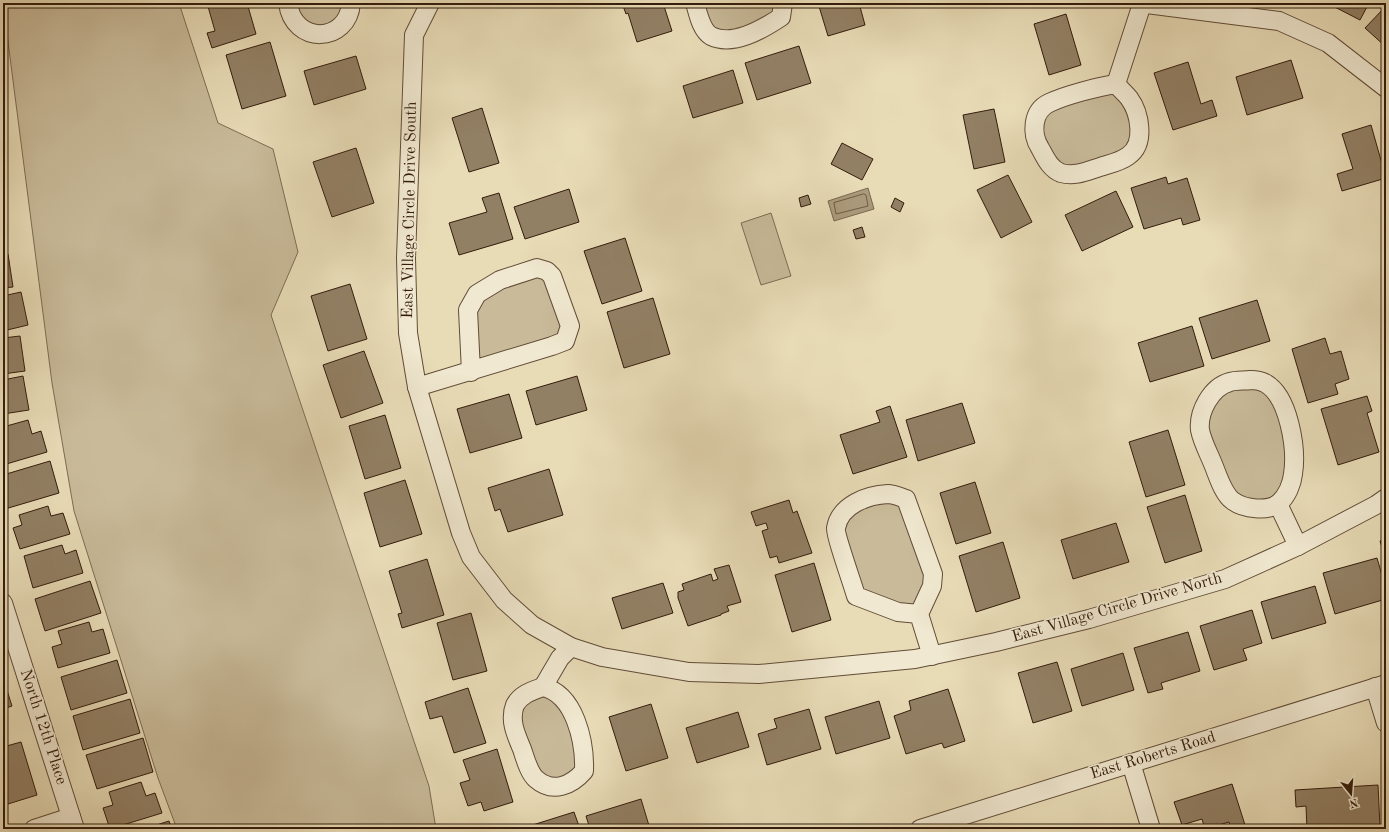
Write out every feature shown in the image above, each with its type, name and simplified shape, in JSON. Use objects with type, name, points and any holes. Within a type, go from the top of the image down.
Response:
[{"type":"street","points":[[288,3],[289,11],[297,25],[302,29],[318,34],[332,32],[344,23],[350,10],[351,3]]},
{"type":"street","name":"East Village Circle Drive South","points":[[416,387],[408,333],[406,258],[414,35],[430,3]]},
{"type":"street","points":[[695,3],[703,26],[711,35],[727,39],[747,35],[767,26],[781,17],[783,3]]},
{"type":"street","points":[[1116,84],[1141,3],[1280,21],[1328,43],[1386,88]]},
{"type":"street","points":[[1116,84],[1130,99],[1136,115],[1140,133],[1136,146],[1130,155],[1123,160],[1078,174],[1061,173],[1051,166],[1035,140],[1034,127],[1037,114],[1048,104],[1086,91],[1116,84]]},
{"type":"street","points":[[416,387],[471,372],[565,341],[570,326],[552,276],[548,271],[537,268],[500,280],[477,294],[468,310],[471,372]]},
{"type":"street","points":[[1251,380],[1265,382],[1278,393],[1293,434],[1295,461],[1293,480],[1286,494],[1278,504],[1259,509],[1242,507],[1232,500],[1220,482],[1200,430],[1202,411],[1215,391],[1228,382],[1251,380]]},
{"type":"street","name":"East Village Circle Drive North","points":[[416,387],[461,533],[471,557],[504,600],[532,625],[571,647],[602,657],[689,672],[759,674],[914,659],[996,642],[1089,619],[1225,579],[1298,546],[1376,505],[1386,498]]},
{"type":"street","points":[[919,614],[898,612],[856,596],[835,529],[840,515],[849,505],[870,497],[889,494],[906,499],[933,574],[932,586],[919,614],[932,656]]},
{"type":"street","points":[[1278,504],[1298,546]]},
{"type":"street","name":"North 12th Place","points":[[4,610],[73,823]]},
{"type":"street","points":[[543,687],[552,689],[562,697],[571,708],[582,743],[584,771],[575,781],[562,786],[548,786],[536,779],[524,754],[512,718],[516,704],[525,694],[543,687],[560,658],[571,647]]},
{"type":"street","points":[[1381,685],[1386,723]]},
{"type":"street","name":"East Roberts Road","points":[[920,829],[1381,685]]},
{"type":"street","points":[[1131,763],[1151,829]]},
{"type":"street","points":[[34,829],[73,823]]},
{"type":"shaded area","points":[[3,3],[179,3],[218,123],[273,149],[298,252],[271,315],[429,786],[436,829],[177,829],[158,778],[74,511],[52,383]]},
{"type":"shaded area","points":[[288,3],[351,3],[350,10],[318,34]]},
{"type":"shaded area","points":[[695,3],[783,3],[767,26],[711,35]]},
{"type":"shaded area","points":[[1105,86],[1129,99],[1136,146],[1061,173],[1034,127],[1037,114]]},
{"type":"shaded area","points":[[771,213],[791,276],[761,285],[741,223]]},
{"type":"shaded area","points":[[547,271],[565,341],[471,372],[477,294]]},
{"type":"shaded area","points":[[1265,382],[1293,434],[1278,504],[1232,500],[1202,411],[1215,391]]},
{"type":"shaded area","points":[[906,499],[933,574],[919,614],[856,596],[841,515],[849,505]]},
{"type":"shaded area","points":[[552,689],[582,743],[575,781],[536,779],[516,704]]},
{"type":"water","points":[[868,188],[874,209],[834,221],[828,201]]},
{"type":"building","points":[[207,3],[247,3],[256,34],[212,48],[207,33],[215,31]]},
{"type":"building","points":[[622,3],[663,3],[672,31],[637,42],[628,13],[626,14]]},
{"type":"building","points":[[818,3],[859,3],[865,25],[828,36]]},
{"type":"building","points":[[1327,3],[1369,3],[1360,20]]},
{"type":"building","points":[[1386,6],[1386,47],[1365,28]]},
{"type":"building","points":[[1066,14],[1081,65],[1049,75],[1034,24]]},
{"type":"building","points":[[270,42],[286,96],[242,109],[226,55]]},
{"type":"building","points":[[799,46],[811,83],[757,100],[745,63]]},
{"type":"building","points":[[356,56],[366,89],[314,105],[304,71]]},
{"type":"building","points":[[1291,60],[1303,98],[1247,115],[1236,77]]},
{"type":"building","points":[[1188,62],[1201,104],[1212,100],[1217,116],[1173,130],[1154,73]]},
{"type":"building","points":[[733,70],[743,103],[693,118],[683,86]]},
{"type":"building","points":[[482,108],[499,163],[469,172],[452,118]]},
{"type":"building","points":[[994,109],[1005,162],[974,169],[963,115]]},
{"type":"building","points":[[1371,125],[1386,178],[1342,191],[1337,174],[1353,169],[1342,134]]},
{"type":"building","points":[[842,143],[873,159],[862,180],[831,164]]},
{"type":"building","points":[[356,148],[374,203],[332,217],[313,162]]},
{"type":"building","points":[[1008,175],[1032,222],[1001,238],[977,190]]},
{"type":"building","points":[[1166,177],[1168,184],[1187,178],[1200,220],[1183,225],[1181,218],[1144,229],[1131,188]]},
{"type":"building","points":[[569,189],[579,222],[525,239],[514,207]]},
{"type":"building","points":[[1116,191],[1133,227],[1082,251],[1065,215]]},
{"type":"building","points":[[499,193],[513,239],[459,255],[449,223],[487,212],[482,198]]},
{"type":"building","points":[[808,195],[811,204],[801,207],[799,198]]},
{"type":"building","points":[[895,198],[904,203],[900,212],[891,207]]},
{"type":"building","points":[[862,227],[865,237],[856,239],[853,230]]},
{"type":"building","points":[[3,228],[7,242],[3,243]]},
{"type":"building","points":[[625,238],[642,291],[602,304],[584,251]]},
{"type":"building","points":[[8,254],[13,287],[3,288],[3,255]]},
{"type":"building","points":[[350,284],[367,339],[328,351],[311,296]]},
{"type":"building","points":[[21,292],[28,325],[3,331],[3,296]]},
{"type":"building","points":[[653,298],[670,354],[624,368],[607,312]]},
{"type":"building","points":[[1257,300],[1270,341],[1212,359],[1199,318]]},
{"type":"building","points":[[1192,326],[1204,366],[1150,382],[1138,343]]},
{"type":"building","points":[[20,336],[25,371],[3,374],[3,338]]},
{"type":"building","points":[[1325,338],[1330,354],[1341,351],[1349,379],[1335,384],[1338,394],[1308,403],[1292,349]]},
{"type":"building","points":[[364,351],[383,403],[341,418],[323,365]]},
{"type":"building","points":[[23,376],[29,410],[3,414],[3,380]]},
{"type":"building","points":[[577,376],[587,410],[536,425],[526,391]]},
{"type":"building","points":[[509,394],[522,438],[470,453],[457,409]]},
{"type":"building","points":[[1367,396],[1372,411],[1367,413],[1379,452],[1338,465],[1321,409]]},
{"type":"building","points":[[962,403],[975,443],[918,461],[906,420]]},
{"type":"building","points":[[890,406],[907,457],[853,474],[840,435],[880,422],[876,411]]},
{"type":"building","points":[[385,415],[401,468],[365,479],[349,426]]},
{"type":"building","points":[[28,420],[32,434],[41,431],[47,452],[3,465],[3,427]]},
{"type":"building","points":[[1168,430],[1185,485],[1146,497],[1129,442]]},
{"type":"building","points":[[50,461],[59,493],[5,509],[3,501],[3,475]]},
{"type":"building","points":[[549,469],[563,515],[508,532],[500,509],[495,511],[488,488]]},
{"type":"building","points":[[405,480],[422,534],[380,547],[364,493]]},
{"type":"building","points":[[975,482],[991,533],[956,544],[940,493]]},
{"type":"building","points":[[1185,495],[1202,551],[1165,563],[1147,507]]},
{"type":"building","points":[[789,500],[793,513],[797,511],[812,553],[779,563],[777,556],[770,558],[762,531],[768,529],[766,523],[756,526],[751,512]]},
{"type":"building","points":[[48,506],[51,516],[63,513],[70,534],[20,549],[13,528],[22,525],[19,515]]},
{"type":"building","points":[[1116,523],[1129,562],[1073,579],[1061,540]]},
{"type":"building","points":[[1386,539],[1386,560],[1380,541]]},
{"type":"building","points":[[1003,542],[1020,598],[976,612],[959,556]]},
{"type":"building","points":[[62,545],[65,554],[76,550],[83,573],[33,588],[24,556]]},
{"type":"building","points":[[1377,558],[1386,589],[1386,599],[1335,614],[1323,573]]},
{"type":"building","points":[[427,559],[444,615],[402,628],[398,614],[402,613],[389,571]]},
{"type":"building","points":[[814,563],[831,620],[792,632],[775,575]]},
{"type":"building","points":[[729,565],[741,602],[727,606],[729,611],[721,615],[688,626],[678,598],[678,592],[684,590],[682,584],[711,574],[713,581],[718,579],[714,569]]},
{"type":"building","points":[[90,581],[101,613],[45,631],[35,599]]},
{"type":"building","points":[[663,583],[673,613],[622,629],[612,598]]},
{"type":"building","points":[[1315,586],[1326,623],[1272,639],[1261,602]]},
{"type":"building","points":[[1252,610],[1262,643],[1243,649],[1247,660],[1214,670],[1200,626]]},
{"type":"building","points":[[471,613],[487,671],[453,680],[437,623]]},
{"type":"building","points":[[89,622],[92,632],[103,629],[110,653],[58,668],[52,647],[62,644],[58,631]]},
{"type":"building","points":[[1188,632],[1200,671],[1161,683],[1163,689],[1148,693],[1134,648]]},
{"type":"building","points":[[1123,653],[1134,690],[1082,706],[1071,669]]},
{"type":"building","points":[[117,660],[127,693],[71,710],[61,677]]},
{"type":"building","points":[[1057,662],[1072,711],[1033,723],[1018,673]]},
{"type":"building","points":[[3,678],[12,706],[3,709]]},
{"type":"building","points":[[468,688],[486,743],[454,753],[442,716],[430,719],[425,702]]},
{"type":"building","points":[[948,689],[965,741],[944,748],[942,743],[906,754],[894,716],[911,710],[909,701]]},
{"type":"building","points":[[130,699],[140,733],[83,750],[73,716]]},
{"type":"building","points":[[879,701],[890,738],[836,754],[825,717]]},
{"type":"building","points":[[651,704],[668,758],[626,771],[609,717]]},
{"type":"building","points":[[809,709],[821,749],[767,765],[758,734],[777,728],[774,719]]},
{"type":"building","points":[[738,712],[749,747],[697,763],[686,728]]},
{"type":"building","points":[[143,738],[153,772],[97,789],[86,755]]},
{"type":"building","points":[[21,742],[37,795],[8,804],[3,788],[3,747]]},
{"type":"building","points":[[497,749],[513,802],[484,811],[481,802],[468,806],[460,783],[470,780],[463,760]]},
{"type":"building","points":[[141,782],[146,796],[155,793],[162,813],[110,829],[103,808],[113,805],[109,792]]},
{"type":"building","points":[[1232,784],[1245,825],[1231,829],[1229,822],[1205,829],[1202,819],[1182,825],[1174,802]]},
{"type":"building","points":[[1378,785],[1380,827],[1307,829],[1306,806],[1296,807],[1295,790]]},
{"type":"building","points":[[641,799],[650,829],[590,829],[586,816]]},
{"type":"building","points":[[574,812],[580,829],[520,829]]},
{"type":"building","points":[[169,821],[172,829],[144,829]]}]
